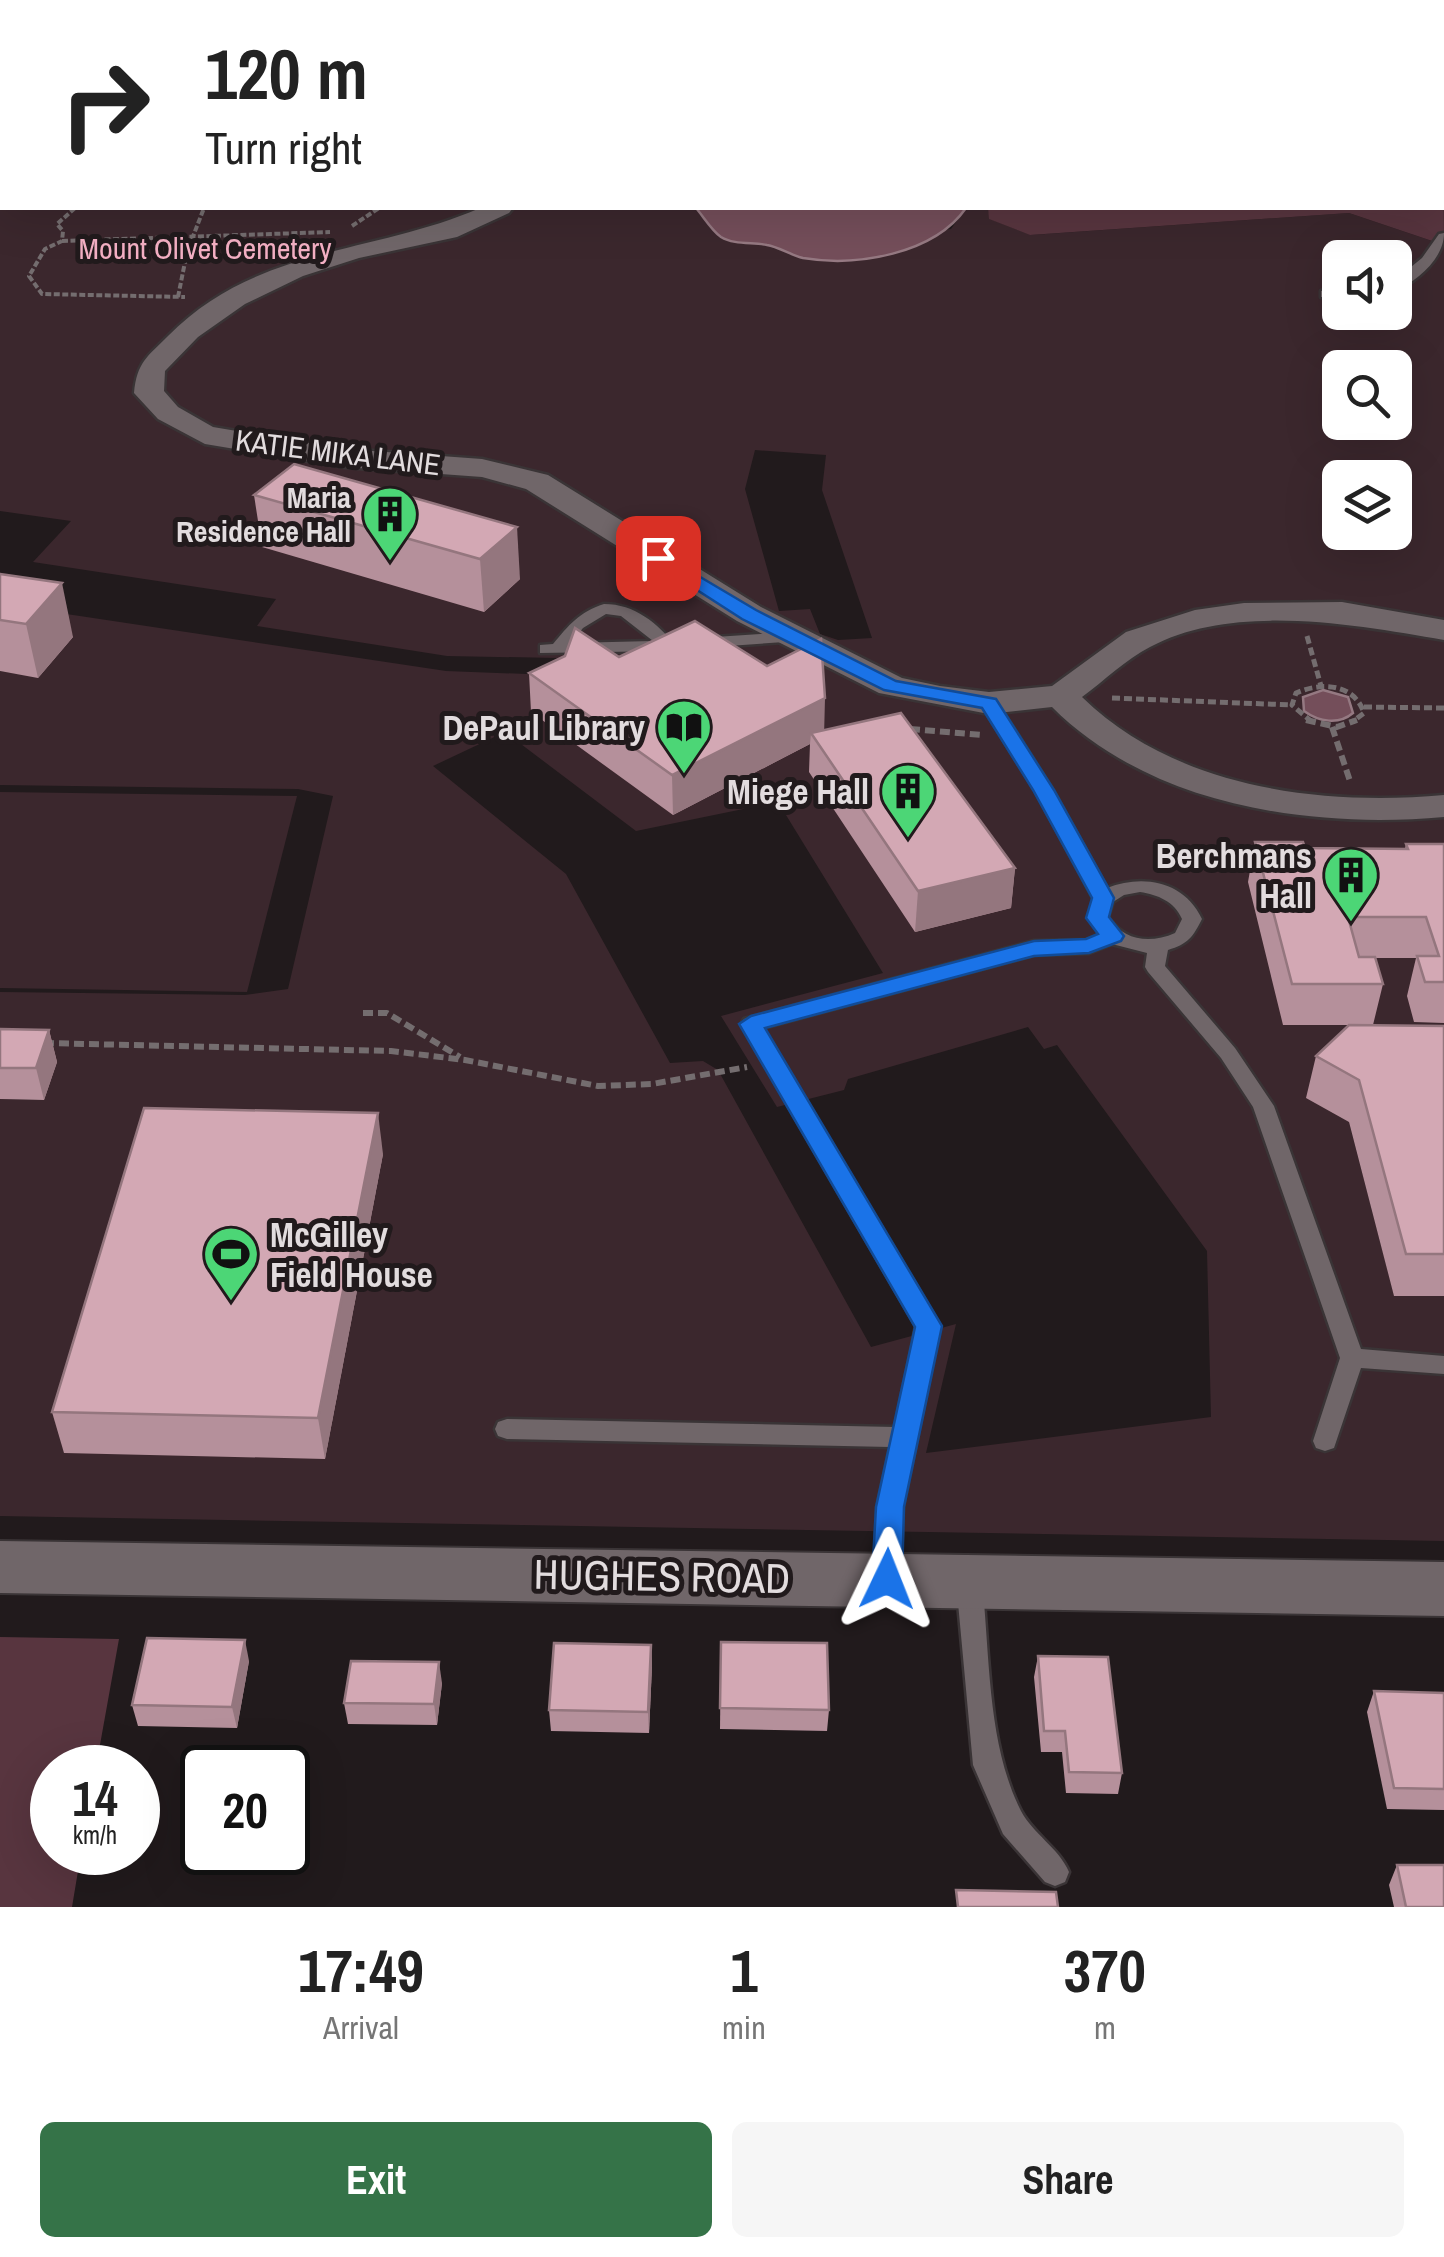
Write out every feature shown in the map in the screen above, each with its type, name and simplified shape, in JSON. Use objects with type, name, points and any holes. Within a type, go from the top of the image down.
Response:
[{"type":"street","name":"KATIE MIKA LANE","points":[[495,210],[448,231],[294,270],[231,301],[188,331],[151,369],[149,393],[168,413],[205,435],[278,450],[482,468],[537,482],[749,614],[891,686],[989,703],[1061,696]]},
{"type":"street","points":[[1444,630],[1342,612],[1299,611],[1195,620],[1138,639],[1061,696],[1118,745],[1169,770],[1215,786],[1256,796],[1358,808],[1444,806]]},
{"type":"street","name":"HUGHES ROAD","points":[[0,1567],[1444,1589]]},
{"type":"lane","points":[[1412,273],[1427,261],[1444,237]]},
{"type":"lane","points":[[667,646],[638,614],[612,610],[576,624],[552,649],[667,646],[793,637]]},
{"type":"lane","points":[[989,703],[1044,790],[1103,898]]},
{"type":"lane","points":[[1140,886],[1155,888],[1180,900],[1189,910],[1190,929],[1172,943],[1158,946],[1142,946],[1113,936],[1098,918],[1103,898],[1140,886]]},
{"type":"lane","points":[[887,1579],[890,1507],[928,1326],[751,1024],[1034,948],[1089,946],[1113,936]]},
{"type":"lane","points":[[1158,946],[1155,967],[1228,1053],[1263,1106],[1352,1358],[1325,1441]]},
{"type":"lane","points":[[1352,1358],[1444,1366]]},
{"type":"lane","points":[[508,1429],[905,1437]]},
{"type":"lane","points":[[969,1580],[987,1765],[1012,1825],[1055,1872]]},
{"type":"path","points":[[62,241],[64,231],[57,224],[73,210]]},
{"type":"path","points":[[178,297],[203,210]]},
{"type":"path","points":[[231,301],[42,294],[28,276],[45,249],[62,241],[344,230],[376,210]]},
{"type":"path","points":[[1299,611],[1321,686]]},
{"type":"path","points":[[1292,704],[1302,689],[1321,686],[1354,694],[1364,707]]},
{"type":"path","points":[[1061,696],[1292,704]]},
{"type":"path","points":[[1292,704],[1302,717],[1332,726],[1353,724],[1360,719],[1364,707]]},
{"type":"path","points":[[1364,707],[1444,708]]},
{"type":"path","points":[[363,1013],[387,1014],[465,1060]]},
{"type":"path","points":[[32,1043],[325,1049],[465,1060],[598,1086],[704,1077],[772,1061]]},
{"type":"green space","name":"Mount Olivet Cemetery","points":[[0,210],[698,210],[719,236],[772,245],[781,251],[951,229],[965,210],[988,210],[990,219],[1031,235],[1349,213],[1444,245],[1444,1067],[1349,1122],[1394,1295],[1444,1296],[1444,1541],[0,1516],[0,1099],[44,1100],[0,1061],[0,992],[245,995],[288,989],[333,796],[298,789],[0,785],[0,671],[38,677],[0,604],[446,671],[552,675],[558,658],[447,656],[257,626],[276,599],[33,562],[71,521],[0,511]],"holes":[[[755,450],[826,455],[822,490],[872,638],[838,640],[820,634],[810,609],[779,611],[745,489]],[[505,732],[636,831],[778,802],[883,973],[721,1016],[777,1107],[844,1090],[848,1079],[1028,1027],[1044,1049],[1057,1045],[1207,1251],[1211,1417],[926,1453],[956,1324],[871,1347],[718,1070],[703,1061],[670,1063],[566,874],[433,766]]]},
{"type":"green space","points":[[0,792],[297,796],[247,992],[0,988]]},
{"type":"shaded area","points":[[698,210],[964,210],[952,224],[915,246],[893,254],[847,260],[803,258],[771,246],[726,240]]},
{"type":"shaded area","points":[[988,210],[1444,210],[1444,245],[1349,213],[1030,235],[989,219]]},
{"type":"shaded area","points":[[1323,690],[1348,697],[1353,713],[1329,721],[1304,711],[1303,697]]},
{"type":"shaded area","points":[[0,1637],[119,1639],[100,1745],[30,1745],[30,1875],[77,1875],[72,1907],[0,1907]]},
{"type":"building","points":[[294,464],[517,527],[480,559],[254,495]]},
{"type":"building","points":[[0,574],[62,583],[26,624],[0,620]]},
{"type":"building","points":[[695,621],[767,666],[821,639],[825,698],[672,775],[529,673],[565,656],[575,628],[619,657]]},
{"type":"building","points":[[901,713],[1015,868],[918,891],[811,733]]},
{"type":"building","points":[[1255,842],[1303,842],[1305,848],[1408,849],[1406,844],[1444,844],[1444,982],[1425,982],[1417,956],[1439,956],[1426,917],[1348,917],[1359,957],[1375,957],[1383,984],[1292,984]]},
{"type":"building","points":[[1349,1025],[1444,1026],[1444,1254],[1406,1254],[1359,1080],[1316,1056]]},
{"type":"building","points":[[0,1029],[49,1030],[36,1068],[0,1068]]},
{"type":"building","name":"McGilley Field House","points":[[144,1108],[378,1113],[318,1418],[52,1412]]},
{"type":"building","points":[[147,1638],[245,1640],[232,1707],[132,1705]]},
{"type":"building","points":[[721,1642],[827,1643],[829,1710],[720,1708]]},
{"type":"building","points":[[554,1643],[651,1645],[648,1712],[549,1710]]},
{"type":"building","points":[[1038,1656],[1108,1657],[1122,1773],[1069,1772],[1065,1731],[1044,1731]]},
{"type":"building","points":[[351,1661],[439,1662],[434,1704],[344,1703]]},
{"type":"building","points":[[1374,1691],[1444,1693],[1444,1789],[1394,1788]]},
{"type":"building","points":[[1397,1865],[1444,1865],[1444,1907],[1406,1907]]},
{"type":"building","points":[[956,1890],[1056,1892],[1058,1907],[958,1907]]},
{"type":"place","name":"Maria Residence Hall","points":[[390,563]]},
{"type":"place","name":"DePaul Library","points":[[684,776]]},
{"type":"place","name":"Miege Hall","points":[[908,840]]},
{"type":"place","name":"Berchmans Hall","points":[[1351,924]]},
{"type":"place","name":"McGilley Field House","points":[[231,1303]]},
{"type":"route","points":[[658,558],[749,614],[891,686],[989,703],[1044,790],[1103,898],[1098,918],[1113,936],[1089,946],[1034,948],[751,1024],[928,1326],[890,1507],[887,1579]]}]
